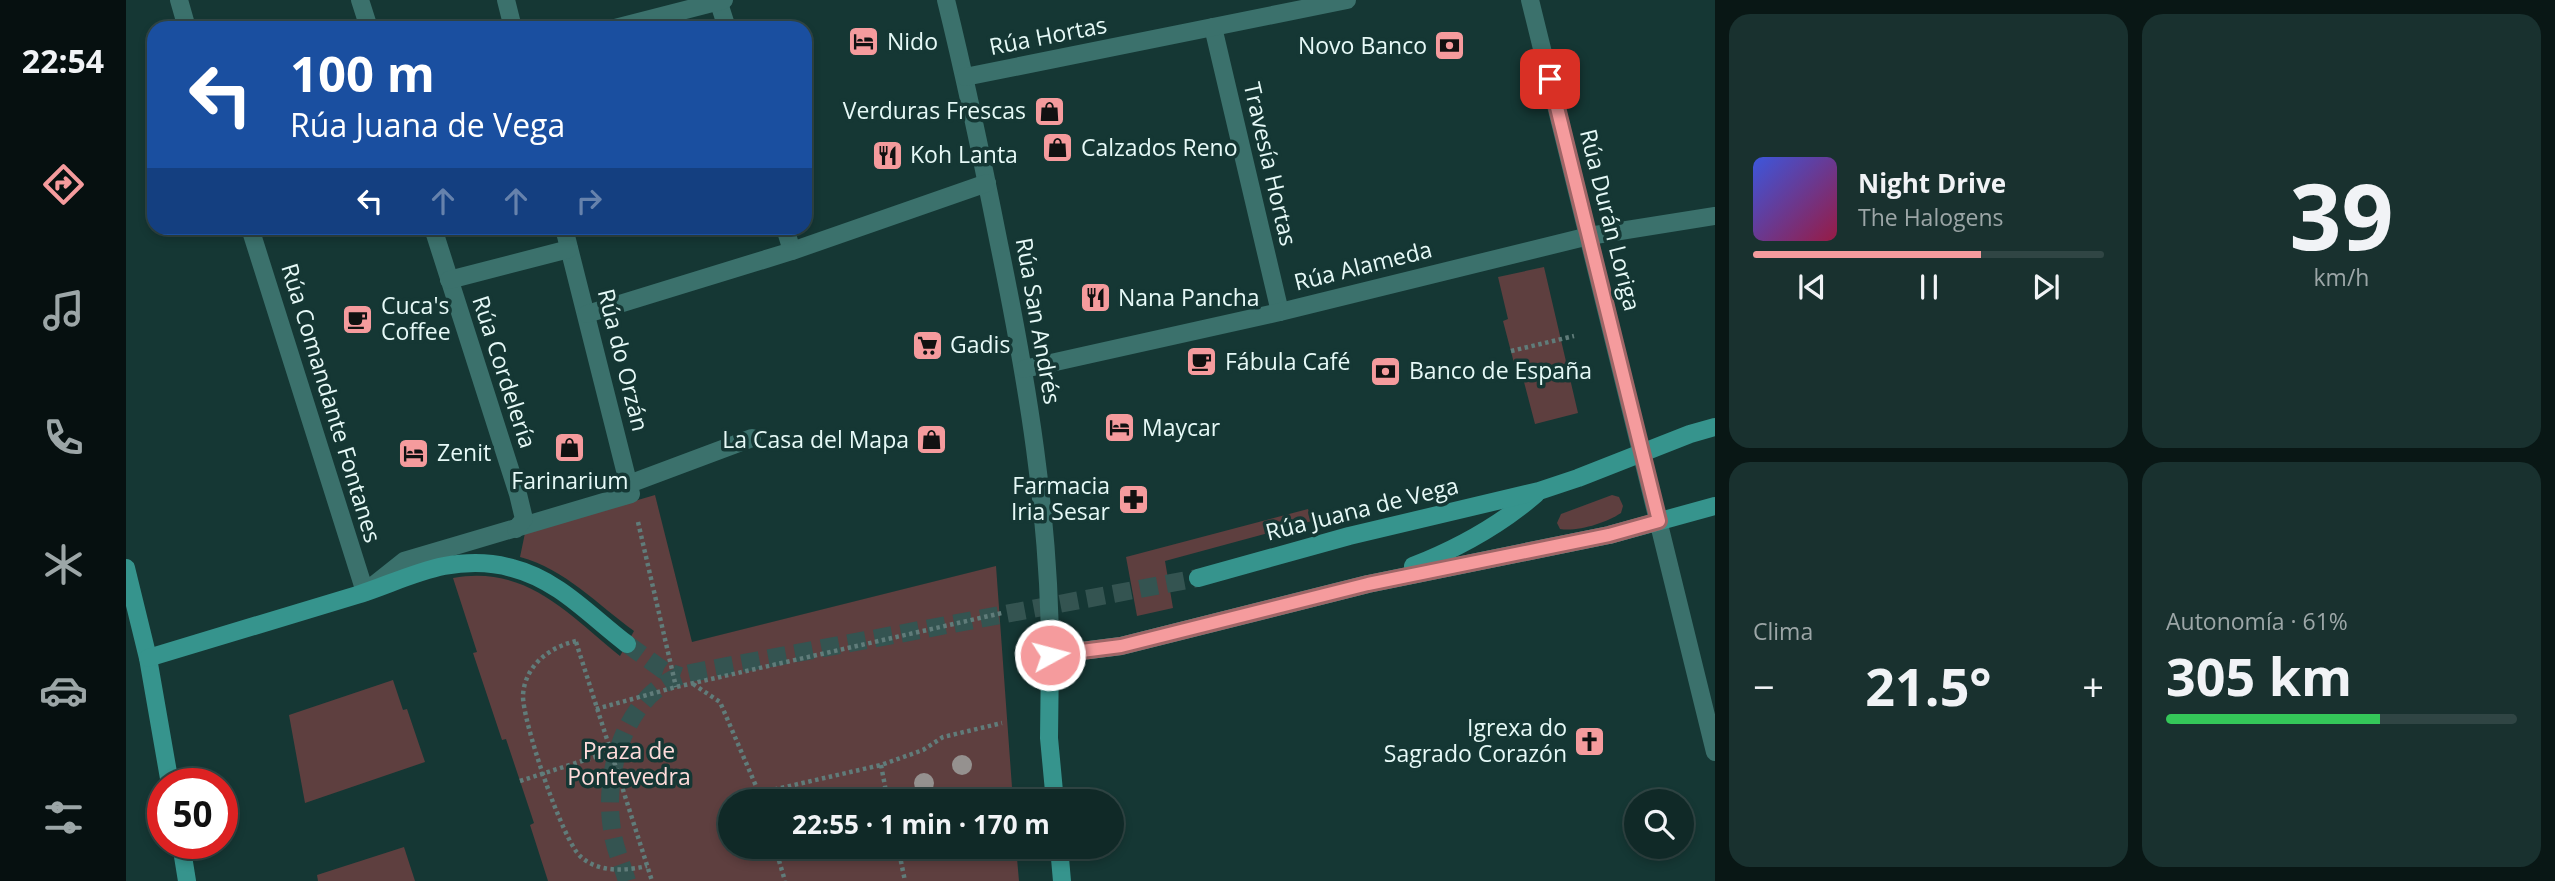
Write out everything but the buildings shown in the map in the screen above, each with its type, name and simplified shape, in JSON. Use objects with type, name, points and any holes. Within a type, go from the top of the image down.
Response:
[{"type":"main road","name":"Rúa Juana de Vega","points":[[1198,578],[1349,536],[1539,491],[1715,427]]},
{"type":"main road","name":"Rúa Juana de Vega","points":[[1368,584],[1471,541],[1508,518],[1539,491]]},
{"type":"main road","name":"Rúa Juana de Vega","points":[[1050,655],[1121,646],[1368,584],[1609,535],[1715,506]]},
{"type":"main road","points":[[148,658],[444,566],[471,564],[510,568],[544,580],[563,591],[627,644]]},
{"type":"main road","points":[[126,568],[148,658],[167,768]]},
{"type":"main road","points":[[1050,655],[1049,738],[1054,789]]},
{"type":"main road","points":[[183,859],[187,881]]},
{"type":"main road","points":[[1060,859],[1062,881]]},
{"type":"street","points":[[179,0],[185,21]]},
{"type":"street","points":[[360,0],[367,21]]},
{"type":"street","points":[[506,0],[511,21]]},
{"type":"street","points":[[642,21],[721,0],[726,21]]},
{"type":"street","name":"Rúa San Andrés","points":[[946,0],[965,77],[1024,369],[1050,590],[1050,655]]},
{"type":"street","name":"Rúa Hortas","points":[[965,77],[1347,0]]},
{"type":"street","name":"Rúa Durán Loriga","points":[[1530,0],[1642,452]]},
{"type":"street","name":"Travesía Hortas","points":[[1213,27],[1280,313]]},
{"type":"street","points":[[587,314],[792,251],[987,183]]},
{"type":"street","name":"Rúa Alameda","points":[[1024,369],[1280,313],[1589,236],[1715,216]]},
{"type":"street","name":"Rúa Comandante Fontanes","points":[[252,235],[365,592]]},
{"type":"street","name":"Rúa Cordelería","points":[[435,235],[524,514],[516,529]]},
{"type":"street","name":"Rúa do Orzán","points":[[566,235],[630,489]]},
{"type":"street","points":[[787,235],[792,251]]},
{"type":"street","points":[[449,280],[569,249]]},
{"type":"street","points":[[365,592],[404,561],[516,529],[630,489],[752,438]]},
{"type":"street","points":[[1642,452],[1715,752]]},
{"type":"path","points":[[1511,351],[1574,336]]},
{"type":"path","points":[[630,489],[676,687]]},
{"type":"path","points":[[596,709],[676,687],[1002,613]]},
{"type":"path","points":[[570,632],[576,640],[652,881]]},
{"type":"path","points":[[576,640],[550,650],[537,662],[523,693],[525,712],[544,774],[569,840],[581,857],[596,867],[616,870],[647,866]]},
{"type":"path","points":[[693,684],[720,702],[757,789]]},
{"type":"path","points":[[776,789],[880,765],[923,750],[943,737],[1002,723]]},
{"type":"path","points":[[520,780],[610,752]]},
{"type":"path","points":[[880,765],[885,789]]},
{"type":"path","points":[[779,859],[785,881]]},
{"type":"path","points":[[900,859],[905,881]]},
{"type":"green space","points":[[1544,267],[1578,413],[1535,424],[1524,382],[1519,382],[1503,321],[1508,319],[1498,277]]},
{"type":"green space","name":"Praza de Pontevedra","points":[[655,495],[692,642],[996,566],[1012,789],[718,789],[718,859],[1017,859],[1019,881],[548,881],[530,825],[534,823],[473,653],[477,652],[453,578],[479,576],[503,579],[525,586],[564,609],[620,656],[634,631],[566,579],[520,557],[525,533]]},
{"type":"green space","points":[[1612,495],[1619,497],[1623,506],[1621,513],[1591,526],[1560,529],[1557,523],[1561,514]]},
{"type":"green space","points":[[1308,509],[1312,521],[1165,561],[1173,608],[1137,616],[1126,557]]},
{"type":"green space","points":[[393,680],[403,710],[407,709],[425,762],[305,803],[289,715]]},
{"type":"green space","points":[[404,847],[415,881],[318,881],[317,875]]},
{"type":"tunnel","points":[[627,881],[612,829],[611,785],[615,762],[632,719],[644,701],[661,686],[680,676],[706,670],[1198,578]]},
{"type":"tunnel","points":[[627,644],[663,670],[680,676]]},
{"type":"place","name":"Nido","points":[[864,42]]},
{"type":"place","name":"Novo Banco","points":[[1450,46]]},
{"type":"place","name":"Verduras Frescas","points":[[1049,111]]},
{"type":"place","name":"Calzados Reno","points":[[1058,148]]},
{"type":"place","name":"Koh Lanta","points":[[887,155]]},
{"type":"place","name":"Nana Pancha","points":[[1095,298]]},
{"type":"place","name":"Cuca's Coffee","points":[[358,319]]},
{"type":"place","name":"Gadis","points":[[927,345]]},
{"type":"place","name":"Fábula Café","points":[[1202,362]]},
{"type":"place","name":"Banco de España","points":[[1386,371]]},
{"type":"place","name":"Maycar","points":[[1119,428]]},
{"type":"place","name":"La Casa del Mapa","points":[[932,440]]},
{"type":"place","name":"Farinarium","points":[[570,447]]},
{"type":"place","name":"Zenit","points":[[414,453]]},
{"type":"place","name":"Farmacia Iria Sesar","points":[[1133,499]]},
{"type":"place","name":"Igrexa do Sagrado Corazón","points":[[1590,741]]},
{"type":"route","points":[[1050,655],[1121,646],[1368,584],[1609,535],[1659,521],[1550,79]]}]
